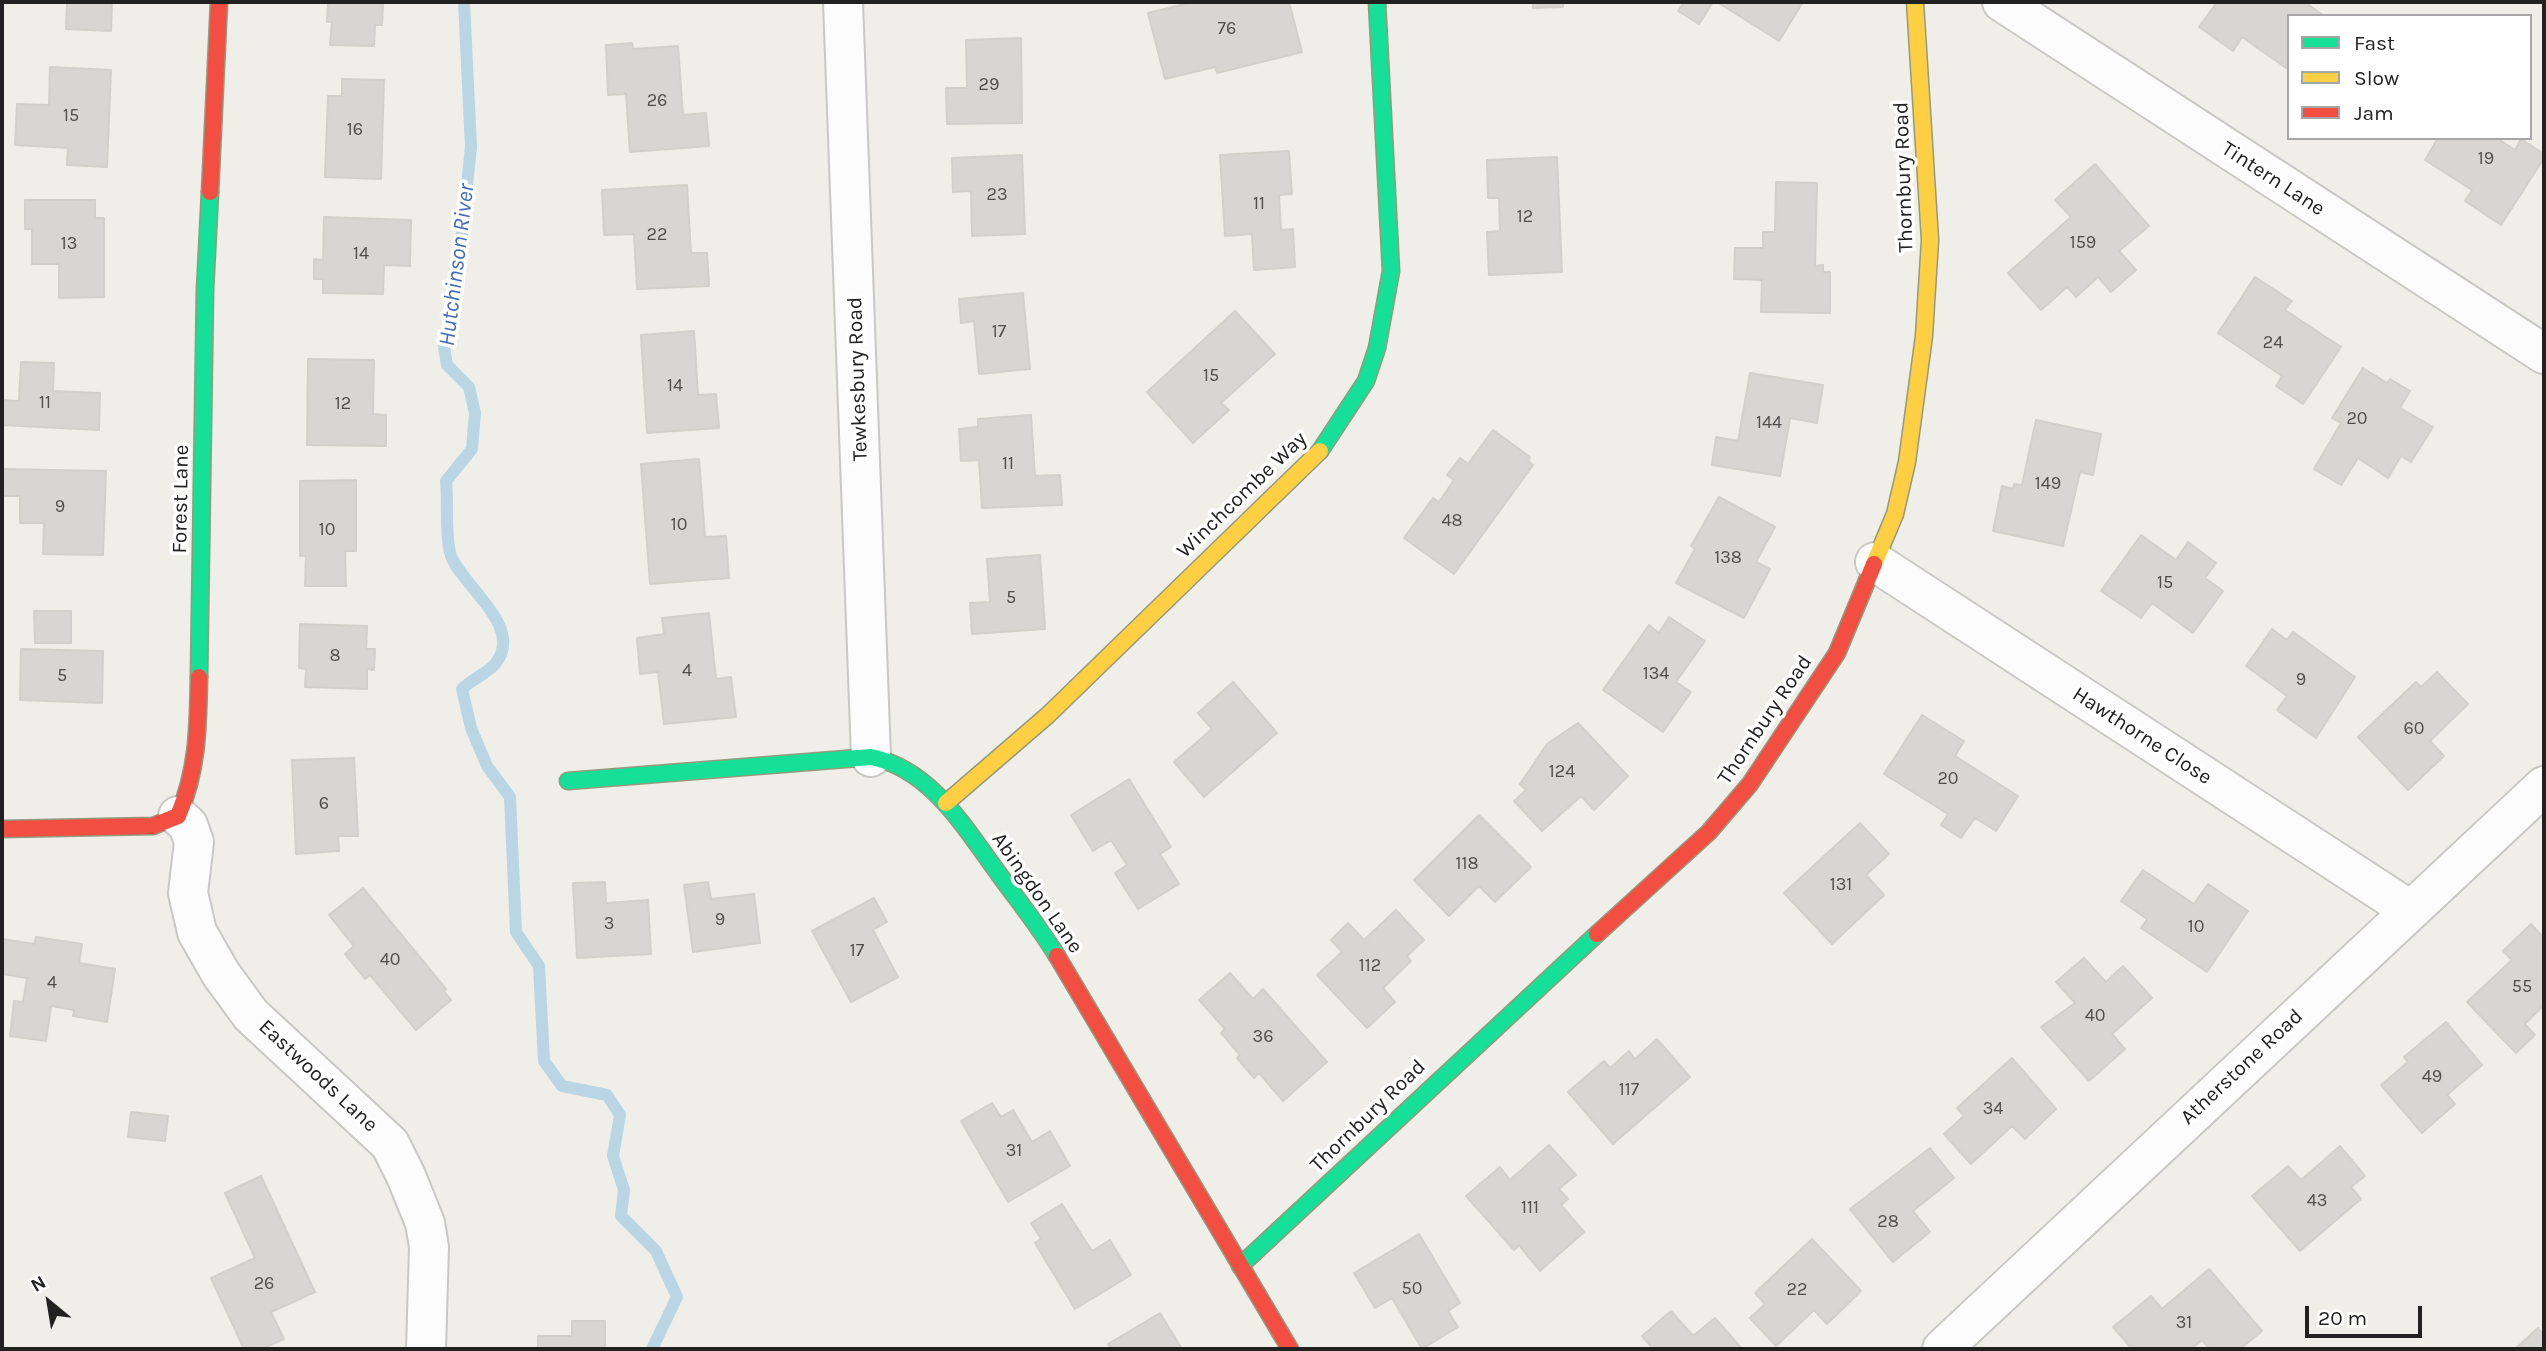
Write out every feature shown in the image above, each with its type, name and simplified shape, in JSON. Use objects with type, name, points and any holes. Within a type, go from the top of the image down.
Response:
[{"type":"street","name":"Forest Lane","points":[[178,816],[187,795],[198,747],[205,290],[219,2]]},
{"type":"street","name":"Tewkesbury Road","points":[[843,2],[870,757]]},
{"type":"street","name":"Winchcombe Way","points":[[946,803],[1048,715],[1323,448],[1366,381],[1377,348],[1391,271],[1377,2]]},
{"type":"street","name":"Thornbury Road","points":[[1240,1266],[1462,1056],[1709,832],[1750,783],[1837,653],[1895,514],[1907,462],[1925,322],[1930,240],[1915,2]]},
{"type":"street","name":"Tintern Lane","points":[[2002,2],[2544,354]]},
{"type":"street","name":"Hawthorne Close","points":[[1875,562],[2410,910]]},
{"type":"street","name":"Abingdon Lane","points":[[568,781],[870,757],[891,761],[908,772],[946,803],[1048,941],[1290,1349]]},
{"type":"street","name":"Atherstone Road","points":[[1942,1349],[2544,786]]},
{"type":"street","points":[[2,829],[153,825],[178,816]]},
{"type":"street","name":"Eastwoods Lane","points":[[178,816],[188,825],[194,842],[188,893],[197,932],[221,974],[251,1015],[390,1144],[406,1175],[425,1223],[429,1247],[426,1349]]},
{"type":"building","points":[[67,2],[112,2],[111,31],[66,29]]},
{"type":"building","points":[[328,2],[383,2],[382,25],[375,25],[374,46],[330,45],[332,22],[327,22]]},
{"type":"building","points":[[1193,2],[1289,2],[1302,52],[1217,73],[1215,67],[1165,79],[1148,13]]},
{"type":"building","points":[[1533,2],[1563,2],[1563,7],[1533,8]]},
{"type":"building","points":[[1684,2],[1713,2],[1699,24],[1678,11]]},
{"type":"building","points":[[1717,2],[1803,2],[1779,41]]},
{"type":"building","points":[[2217,2],[2311,2],[2309,5],[2321,14],[2287,14],[2287,69],[2242,37],[2233,51],[2199,27]]},
{"type":"building","points":[[1021,38],[1022,123],[947,124],[946,88],[967,88],[966,40]]},
{"type":"building","points":[[632,43],[633,49],[678,46],[683,115],[706,113],[709,146],[630,152],[626,94],[608,95],[606,45]]},
{"type":"building","points":[[50,67],[111,70],[107,167],[67,165],[68,148],[15,145],[17,104],[49,105]]},
{"type":"building","points":[[342,79],[384,80],[381,179],[325,177],[328,96],[342,96]]},
{"type":"building","points":[[2437,140],[2500,140],[2515,150],[2523,140],[2544,154],[2501,225],[2465,201],[2472,190],[2425,160]]},
{"type":"building","points":[[1289,151],[1292,194],[1279,195],[1281,230],[1293,229],[1295,267],[1254,270],[1252,234],[1225,236],[1220,155]]},
{"type":"building","points":[[1022,155],[1025,234],[972,236],[971,191],[953,192],[952,158]]},
{"type":"building","points":[[1557,157],[1562,272],[1489,275],[1487,232],[1500,231],[1499,198],[1488,198],[1487,160]]},
{"type":"building","points":[[2095,164],[2149,226],[2119,251],[2136,270],[2111,292],[2098,277],[2076,297],[2067,287],[2041,310],[2008,273],[2071,217],[2055,200]]},
{"type":"building","points":[[1776,182],[1817,183],[1815,266],[1823,265],[1823,272],[1830,272],[1830,313],[1761,312],[1762,280],[1734,279],[1735,248],[1763,248],[1763,232],[1775,232]]},
{"type":"building","points":[[687,185],[691,253],[707,253],[709,286],[637,289],[634,234],[604,235],[602,190]]},
{"type":"building","points":[[25,200],[95,200],[95,218],[104,218],[104,297],[59,298],[59,264],[32,264],[32,229],[25,229]]},
{"type":"building","points":[[324,217],[411,220],[410,266],[384,265],[383,294],[323,293],[323,279],[314,279],[314,259],[323,260]]},
{"type":"building","points":[[2255,277],[2292,301],[2285,310],[2341,347],[2303,404],[2276,386],[2282,376],[2218,333]]},
{"type":"building","points":[[1023,293],[1030,369],[979,374],[974,321],[961,323],[959,299]]},
{"type":"building","points":[[1235,311],[1275,354],[1221,403],[1229,410],[1193,443],[1147,392]]},
{"type":"building","points":[[694,331],[698,395],[716,394],[719,428],[647,433],[641,335]]},
{"type":"building","points":[[308,359],[374,360],[373,414],[386,415],[386,446],[307,445]]},
{"type":"building","points":[[21,362],[54,363],[53,391],[100,393],[99,430],[2,425],[2,400],[19,401]]},
{"type":"building","points":[[2363,368],[2387,383],[2390,379],[2410,391],[2400,408],[2433,427],[2411,462],[2401,456],[2388,478],[2358,458],[2341,485],[2314,469],[2341,423],[2332,418]]},
{"type":"building","points":[[1750,373],[1823,385],[1817,423],[1790,418],[1780,476],[1712,465],[1716,437],[1738,441]]},
{"type":"building","points":[[1031,415],[1035,476],[1060,475],[1062,505],[982,508],[979,460],[961,461],[959,429],[978,427],[978,419]]},
{"type":"building","points":[[2036,420],[2101,434],[2093,475],[2080,472],[2063,546],[1993,531],[2002,486],[2013,489],[2014,484],[2022,485]]},
{"type":"building","points":[[1493,430],[1530,457],[1528,461],[1533,465],[1454,574],[1404,538],[1433,498],[1439,502],[1454,480],[1447,475],[1460,458],[1468,464]]},
{"type":"building","points":[[699,459],[705,537],[726,536],[729,578],[650,584],[641,464]]},
{"type":"building","points":[[2,469],[106,471],[103,555],[43,554],[44,523],[20,523],[20,496],[2,496]]},
{"type":"building","points":[[356,480],[356,551],[345,551],[346,586],[305,586],[306,556],[300,556],[300,481]]},
{"type":"building","points":[[1719,497],[1775,527],[1756,562],[1770,569],[1744,618],[1676,583],[1695,549],[1691,546]]},
{"type":"building","points":[[2141,535],[2176,560],[2188,542],[2216,563],[2205,578],[2223,591],[2193,633],[2152,603],[2141,618],[2101,591]]},
{"type":"building","points":[[1040,555],[1045,629],[972,634],[970,603],[990,602],[987,559]]},
{"type":"building","points":[[34,611],[71,611],[71,643],[35,643]]},
{"type":"building","points":[[709,613],[716,679],[731,677],[736,717],[664,724],[658,672],[640,674],[637,638],[664,634],[662,618]]},
{"type":"building","points":[[1669,617],[1705,641],[1676,682],[1691,692],[1663,732],[1603,690],[1649,625],[1659,633]]},
{"type":"building","points":[[300,624],[367,626],[366,649],[375,649],[374,670],[367,669],[367,689],[305,687],[306,669],[299,668]]},
{"type":"building","points":[[2272,629],[2287,640],[2293,632],[2355,677],[2316,738],[2277,710],[2287,696],[2246,666]]},
{"type":"building","points":[[21,649],[103,651],[102,703],[20,700]]},
{"type":"building","points":[[2437,672],[2468,704],[2430,741],[2444,756],[2408,790],[2358,737],[2416,682],[2421,687]]},
{"type":"building","points":[[1233,682],[1277,733],[1204,797],[1174,762],[1212,729],[1198,713]]},
{"type":"building","points":[[1922,715],[1964,741],[1955,756],[2018,796],[1996,831],[1975,818],[1961,838],[1941,825],[1948,814],[1884,774]]},
{"type":"building","points":[[1578,723],[1628,776],[1594,810],[1581,796],[1542,831],[1514,801],[1526,790],[1520,784],[1547,744]]},
{"type":"building","points":[[354,758],[358,836],[338,836],[339,851],[296,854],[292,760]]},
{"type":"building","points":[[1129,779],[1171,847],[1160,854],[1179,884],[1138,909],[1115,873],[1127,865],[1111,840],[1093,851],[1071,815]]},
{"type":"building","points":[[1479,815],[1531,867],[1495,902],[1479,886],[1449,916],[1414,880]]},
{"type":"building","points":[[1860,823],[1889,854],[1866,875],[1884,895],[1832,944],[1784,893]]},
{"type":"building","points":[[2143,870],[2194,904],[2208,884],[2248,911],[2207,972],[2141,928],[2147,919],[2121,901]]},
{"type":"building","points":[[605,882],[606,903],[648,900],[651,954],[577,958],[573,883]]},
{"type":"building","points":[[708,882],[711,899],[754,894],[760,943],[693,952],[684,885]]},
{"type":"building","points":[[363,888],[446,989],[444,991],[451,1000],[416,1030],[370,975],[365,979],[345,954],[354,946],[329,915]]},
{"type":"building","points":[[874,898],[887,922],[873,930],[898,977],[851,1002],[812,931]]},
{"type":"building","points":[[1396,910],[1424,940],[1407,956],[1411,961],[1383,988],[1395,1002],[1367,1028],[1317,975],[1342,952],[1331,940],[1348,923],[1364,940]]},
{"type":"building","points":[[2531,924],[2544,938],[2544,1005],[2525,1024],[2535,1035],[2516,1053],[2467,1002],[2512,960],[2503,951]]},
{"type":"building","points":[[36,937],[82,944],[79,963],[115,969],[107,1022],[73,1016],[74,1010],[51,1006],[46,1041],[10,1036],[14,1001],[23,1002],[27,978],[2,974],[2,939],[34,944]]},
{"type":"building","points":[[2084,958],[2106,982],[2123,966],[2152,998],[2112,1034],[2125,1049],[2089,1081],[2041,1027],[2075,1003],[2056,982]]},
{"type":"building","points":[[1230,973],[1253,999],[1263,989],[1327,1062],[1283,1101],[1259,1073],[1254,1078],[1237,1058],[1240,1055],[1221,1033],[1225,1029],[1199,1000]]},
{"type":"building","points":[[2446,1022],[2482,1065],[2447,1095],[2455,1104],[2422,1133],[2381,1085],[2408,1062],[2404,1057]]},
{"type":"building","points":[[1657,1039],[1690,1077],[1613,1144],[1568,1092],[1604,1061],[1610,1068],[1629,1051],[1635,1059]]},
{"type":"building","points":[[2012,1058],[2056,1109],[2025,1139],[2012,1126],[1971,1164],[1944,1134],[1964,1116],[1957,1108]]},
{"type":"building","points":[[992,1103],[1001,1117],[1013,1110],[1032,1142],[1050,1131],[1070,1166],[1008,1202],[961,1121]]},
{"type":"building","points":[[131,1112],[168,1116],[165,1141],[128,1137]]},
{"type":"building","points":[[1549,1145],[1576,1175],[1559,1189],[1568,1199],[1561,1205],[1584,1232],[1540,1271],[1519,1245],[1514,1250],[1466,1196],[1500,1167],[1510,1180]]},
{"type":"building","points":[[2340,1146],[2365,1176],[2351,1187],[2361,1199],[2300,1251],[2252,1196],[2288,1166],[2301,1180]]},
{"type":"building","points":[[1930,1148],[1954,1178],[1913,1211],[1930,1232],[1893,1262],[1850,1209]]},
{"type":"building","points":[[261,1176],[315,1292],[271,1312],[284,1339],[261,1349],[244,1349],[211,1278],[255,1258],[225,1193]]},
{"type":"building","points":[[1062,1204],[1092,1251],[1110,1240],[1131,1275],[1075,1309],[1035,1243],[1041,1239],[1031,1223]]},
{"type":"building","points":[[1419,1234],[1460,1303],[1448,1311],[1458,1327],[1422,1349],[1392,1298],[1375,1308],[1354,1273]]},
{"type":"building","points":[[1812,1239],[1861,1291],[1827,1324],[1814,1310],[1776,1346],[1750,1318],[1765,1304],[1755,1293]]},
{"type":"building","points":[[2209,1269],[2262,1331],[2240,1349],[2210,1349],[2202,1340],[2191,1349],[2132,1349],[2113,1327],[2151,1296],[2162,1309]]},
{"type":"building","points":[[1671,1311],[1693,1336],[1715,1318],[1742,1349],[1653,1349],[1642,1336]]},
{"type":"building","points":[[1160,1313],[1182,1349],[1111,1349],[1108,1344]]},
{"type":"building","points":[[572,1321],[605,1321],[605,1349],[538,1349],[538,1336],[572,1336]]},
{"type":"building","points":[[2538,1328],[2544,1336],[2544,1349],[2515,1349]]},
{"type":"waterway","name":"Hutchinson River","points":[[464,2],[471,147],[454,309],[443,341],[447,365],[469,387],[475,413],[472,449],[446,481],[447,530],[451,556],[497,621],[503,649],[493,667],[462,689],[471,728],[487,766],[510,797],[516,932],[539,966],[544,1061],[562,1086],[607,1095],[620,1115],[613,1156],[624,1190],[621,1216],[656,1251],[677,1297],[652,1349]]},
{"type":"traffic: fast","points":[[1320,451],[1366,381],[1377,348],[1391,271],[1377,2]]},
{"type":"traffic: fast","points":[[199,677],[205,290],[210,192]]},
{"type":"traffic: fast","points":[[568,781],[871,757],[893,764],[912,774],[946,804],[1057,956]]},
{"type":"traffic: fast","points":[[1240,1266],[1597,934]]},
{"type":"traffic: slow","points":[[1874,564],[1895,514],[1907,462],[1924,336],[1930,240],[1915,2]]},
{"type":"traffic: slow","points":[[946,803],[1048,715],[1320,451]]},
{"type":"traffic: jam","points":[[210,192],[219,2]]},
{"type":"traffic: jam","points":[[1597,934],[1709,832],[1750,784],[1837,653],[1874,564]]},
{"type":"traffic: jam","points":[[2,829],[153,826],[178,816],[193,765],[199,677]]},
{"type":"traffic: jam","points":[[1057,956],[1290,1349]]}]
